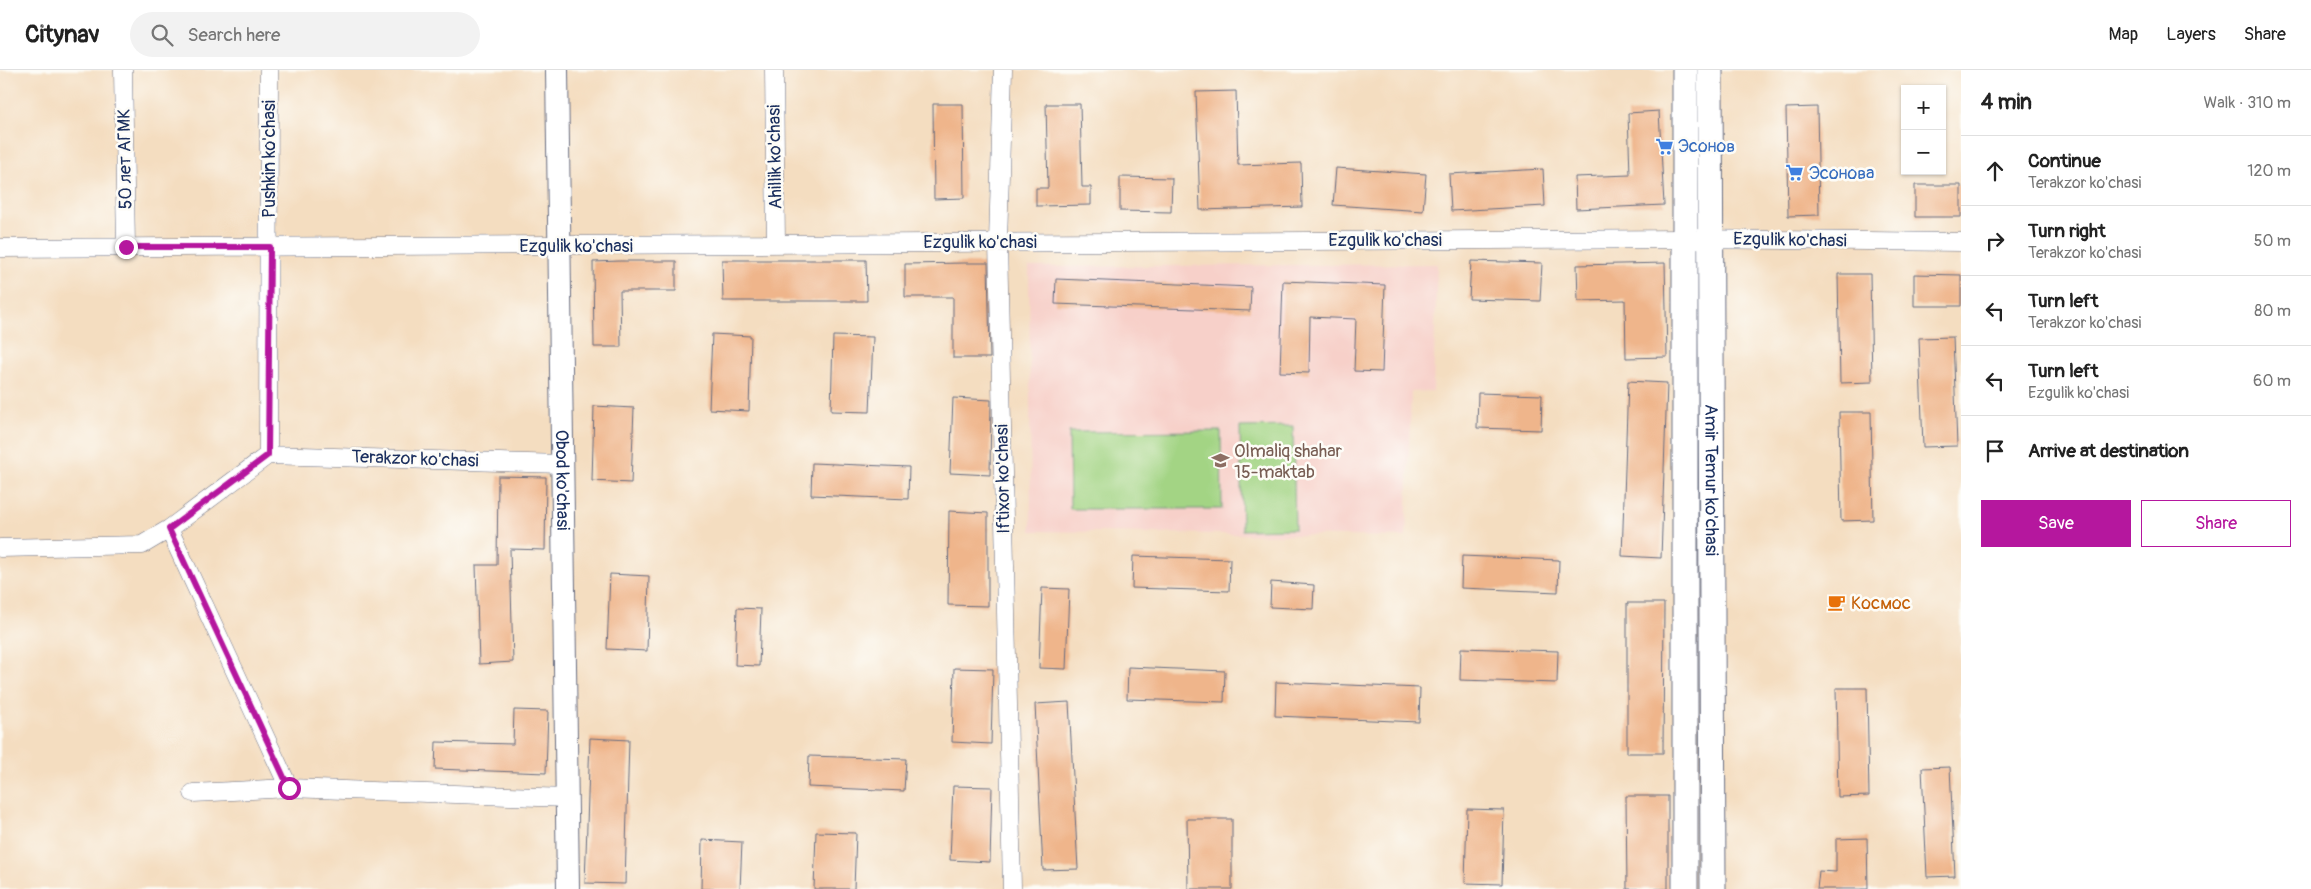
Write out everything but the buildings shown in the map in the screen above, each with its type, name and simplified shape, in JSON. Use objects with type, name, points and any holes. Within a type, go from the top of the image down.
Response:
[{"type":"main road","name":"Amir Temur ko'chasi","points":[[1684,70],[1686,239],[1685,889]]},
{"type":"main road","name":"Amir Temur ko'chasi","points":[[1710,70],[1713,889]]},
{"type":"street","name":"50 лет АГМК","points":[[123,70],[126,247]]},
{"type":"street","name":"Pushkin ko'chasi","points":[[269,70],[270,247]]},
{"type":"street","name":"Obod ko'chasi","points":[[557,70],[568,889]]},
{"type":"street","name":"Ahillik ko'chasi","points":[[774,70],[776,244]]},
{"type":"street","name":"Iftixor ko'chasi","points":[[1003,70],[998,242],[1012,889]]},
{"type":"street","name":"Ezgulik ko'chasi","points":[[0,248],[1686,239],[1961,242]]},
{"type":"street","points":[[0,548],[142,545],[169,529],[268,455],[270,247]]},
{"type":"street","name":"Terakzor ko'chasi","points":[[268,455],[562,464]]},
{"type":"street","points":[[169,529],[289,788]]},
{"type":"street","points":[[193,793],[289,788],[567,798]]},
{"type":"shaded area","name":"Olmaliq shahar 15-maktab","points":[[1437,264],[1433,391],[1411,392],[1406,537],[1031,531],[1029,267]]},
{"type":"green space","points":[[1293,426],[1295,529],[1242,530],[1240,427]]},
{"type":"green space","points":[[1221,431],[1222,509],[1070,509],[1069,432]]},
{"type":"place","name":"Эсонов","points":[[1664,146]]},
{"type":"place","name":"Эсонова","points":[[1795,173]]},
{"type":"place","name":"Olmaliq shahar 15-maktab","points":[[1220,461]]},
{"type":"place","name":"Космос","points":[[1837,603]]},
{"type":"route","points":[[126,247],[270,247],[268,455],[169,529],[289,788]]}]
